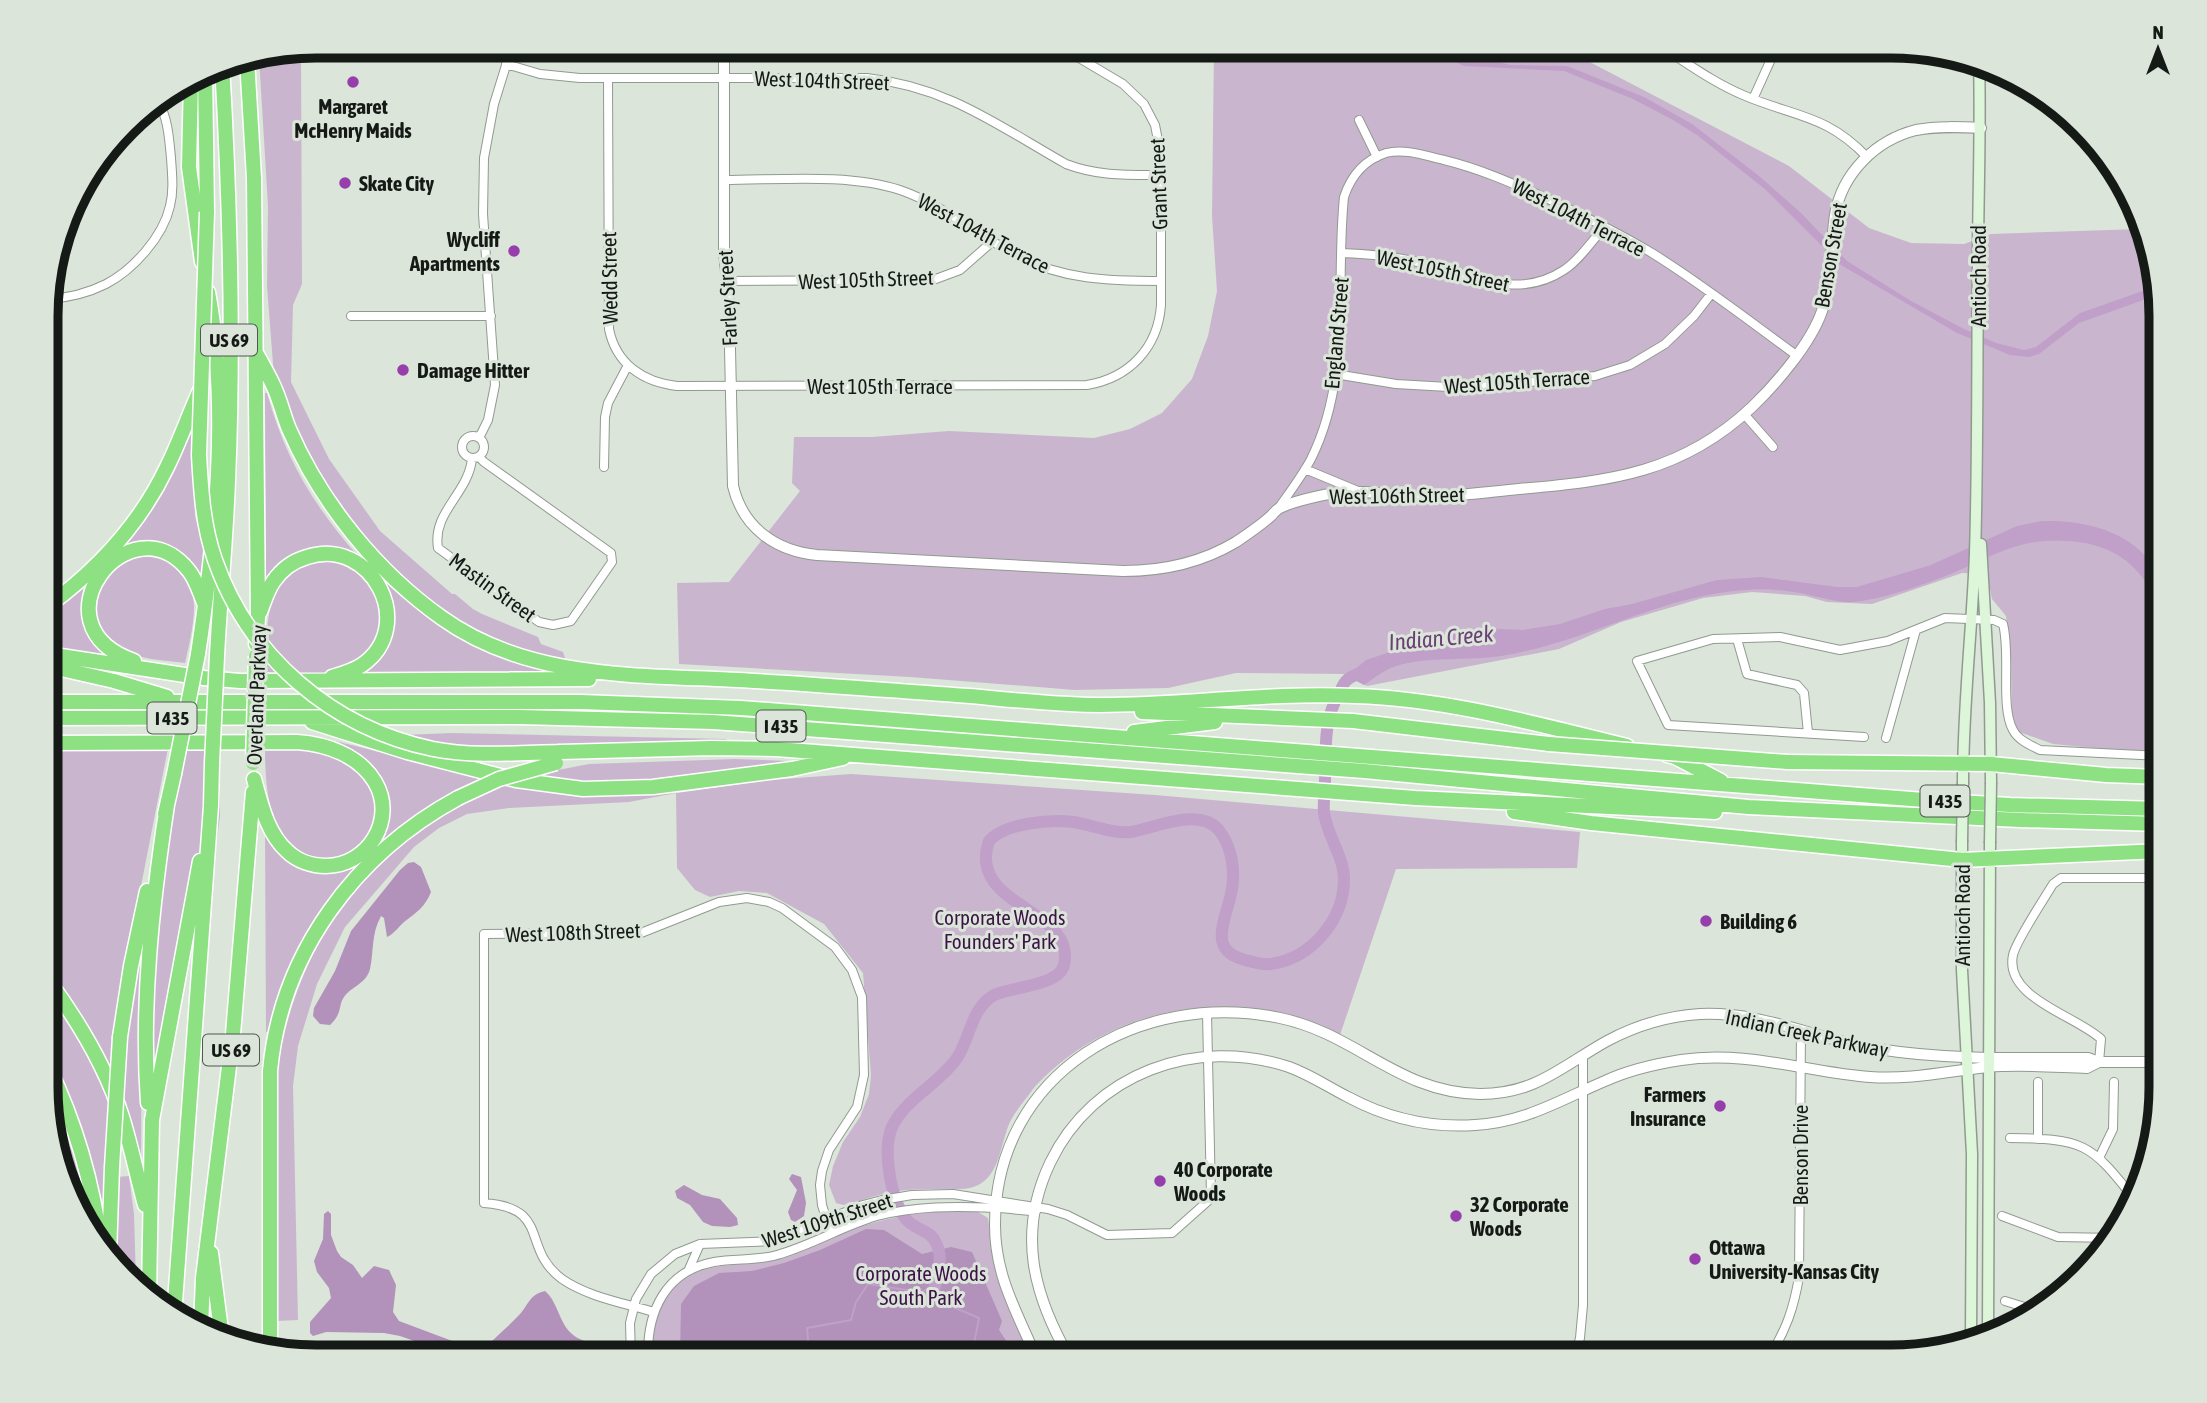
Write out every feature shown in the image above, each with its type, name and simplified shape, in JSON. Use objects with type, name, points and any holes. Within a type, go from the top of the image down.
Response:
[{"type":"highway","name":"Overland Parkway","points":[[201,1319],[203,1278],[233,1034],[254,779],[258,618],[254,178],[247,67]]},
{"type":"highway","name":"Overland Parkway","points":[[175,1304],[211,806],[228,480],[230,313],[228,176],[223,75]]},
{"type":"highway","points":[[205,82],[207,212],[199,455],[201,494],[215,559],[235,605],[278,665],[330,708],[363,726],[411,744],[454,752],[558,757]]},
{"type":"highway","points":[[110,1243],[120,1037],[137,931],[174,774],[198,654],[218,463],[219,367],[190,187],[188,143],[191,90]]},
{"type":"highway","points":[[255,351],[273,385],[288,428],[326,496],[356,538],[396,581],[441,617],[462,631],[510,654],[569,668],[1066,704],[1137,704],[1253,696],[1321,695],[1409,699],[1497,713],[1675,757],[1729,785]]},
{"type":"highway","points":[[58,598],[106,556],[145,507],[167,469],[202,385]]},
{"type":"highway","points":[[167,672],[115,653],[99,637],[91,621],[89,602],[93,583],[109,562],[123,554],[142,550],[160,552],[171,556],[187,569],[205,607]]},
{"type":"highway","points":[[258,618],[274,581],[290,565],[307,557],[325,554],[352,559],[375,578],[387,613],[379,645],[362,665],[346,673],[317,681]]},
{"type":"highway","points":[[58,656],[240,681],[506,678],[622,680],[649,675]]},
{"type":"highway","points":[[58,668],[114,681],[182,702]]},
{"type":"highway","name":"I 435","points":[[58,702],[638,704],[741,708],[1101,736],[1264,756],[1364,772],[1748,807],[2149,824]]},
{"type":"highway","points":[[1066,704],[1090,712],[1388,724],[1549,744],[1787,762],[1990,764],[2149,777]]},
{"type":"highway","name":"I 435","points":[[58,718],[544,717],[713,722],[1264,756],[1365,756],[2010,805],[2149,809]]},
{"type":"highway","points":[[297,718],[407,752],[516,780],[583,789],[653,787],[792,769],[861,754]]},
{"type":"highway","points":[[1101,736],[1268,718]]},
{"type":"highway","points":[[58,743],[297,742],[320,745],[344,754],[370,775],[382,799],[378,833],[367,849],[351,860],[331,866],[302,861],[287,851],[275,835],[264,816],[254,779]]},
{"type":"highway","points":[[270,1341],[270,1071],[276,1029],[292,978],[304,952],[329,910],[358,875],[412,827],[458,798],[558,757],[593,751],[744,747],[1415,798],[1712,813],[1748,807]]},
{"type":"highway","points":[[1415,798],[1591,823],[1962,860],[2149,852]]},
{"type":"highway","points":[[149,1285],[150,1137],[146,1079],[148,959],[167,805]]},
{"type":"highway","points":[[150,1137],[158,1078],[211,806]]},
{"type":"highway","points":[[58,995],[73,1015],[105,1073],[125,1127],[150,1224]]},
{"type":"highway","points":[[58,1089],[73,1123],[87,1168],[97,1224]]},
{"type":"highway","points":[[208,1234],[221,1328]]},
{"type":"main road","name":"Antioch Road","points":[[1979,73],[1977,492],[1979,574],[1990,703],[1991,783],[1988,1327]]},
{"type":"main road","name":"Antioch Road","points":[[1973,1332],[1972,1154],[1962,970],[1962,842],[1963,764],[1971,619],[1979,574]]},
{"type":"street","points":[[479,438],[488,420],[495,385],[483,198],[484,158],[494,104],[508,58]]},
{"type":"street","name":"Farley Street","points":[[724,58],[724,252],[733,486],[748,520],[767,539]]},
{"type":"street","name":"Grant Street","points":[[1080,58],[1123,83],[1144,104],[1155,125],[1159,141],[1160,315],[1150,344],[1134,365]]},
{"type":"street","points":[[1679,58],[1710,78],[1753,99],[1832,127],[1852,141],[1867,157],[1890,140],[1918,130],[1981,128]]},
{"type":"street","points":[[1753,99],[1772,58]]},
{"type":"street","name":"West 104th Street","points":[[506,64],[558,77],[867,78],[912,85],[950,98],[1080,169],[1115,175],[1161,175]]},
{"type":"street","name":"Wedd Street","points":[[608,78],[608,315],[615,348],[628,365]]},
{"type":"street","points":[[58,298],[106,284],[130,267],[163,225],[170,208],[173,178],[169,131],[161,109]]},
{"type":"street","points":[[1359,120],[1377,158]]},
{"type":"street","name":"West 104th Terrace","points":[[1377,158],[1387,153],[1406,152],[1472,168],[1507,180],[1650,252],[1796,355]]},
{"type":"street","name":"Benson Street","points":[[1796,355],[1816,324],[1824,303],[1835,213],[1841,195],[1848,180],[1867,157]]},
{"type":"street","name":"England Street","points":[[1278,509],[1311,459],[1323,426],[1335,374],[1341,324],[1343,207],[1348,186],[1362,167],[1377,158]]},
{"type":"street","name":"West 104th Terrace","points":[[724,180],[841,180],[875,184],[896,189],[938,206],[1034,264],[1076,277],[1111,281],[1161,281]]},
{"type":"street","name":"West 105th Street","points":[[1342,253],[1403,258],[1491,283],[1520,285],[1548,278],[1567,269],[1605,227]]},
{"type":"street","name":"West 105th Street","points":[[727,281],[933,279],[960,270],[993,241]]},
{"type":"street","name":"West 105th Terrace","points":[[1335,374],[1396,384],[1466,388],[1595,376],[1630,365],[1665,344],[1694,316],[1711,293]]},
{"type":"street","points":[[351,316],[491,316]]},
{"type":"street","name":"West 106th Street","points":[[767,539],[787,550],[817,555],[1141,571],[1172,568],[1214,553],[1249,533],[1278,509],[1336,493],[1429,497],[1615,479],[1652,468],[1690,452],[1744,414],[1779,378],[1796,355]]},
{"type":"street","points":[[604,467],[605,417],[608,403],[628,365]]},
{"type":"street","name":"West 105th Terrace","points":[[628,365],[642,377],[661,384],[730,386],[1087,385],[1110,379],[1134,365]]},
{"type":"street","points":[[1744,414],[1773,447]]},
{"type":"street","points":[[468,437],[479,438],[484,447],[476,458],[465,456],[461,446],[468,437]]},
{"type":"street","name":"Mastin Street","points":[[476,458],[611,553],[612,562],[571,621],[553,625],[538,622],[438,548],[436,534],[441,518],[464,486],[476,458]]},
{"type":"street","points":[[1305,469],[1361,492]]},
{"type":"street","points":[[1864,737],[1668,725],[1637,661],[1713,639],[1780,637],[1840,650],[1888,641],[1945,618],[1994,620],[2003,624],[2007,639],[2009,719],[2013,732],[2025,743],[2040,750],[2149,755]]},
{"type":"street","points":[[1886,738],[1916,630]]},
{"type":"street","points":[[1737,639],[1746,674],[1797,685],[1804,693],[1808,733]]},
{"type":"street","points":[[2099,1062],[2101,1039],[2091,1029],[2025,992],[2014,975],[2013,953],[2053,884],[2061,878],[2149,878]]},
{"type":"street","name":"West 108th Street","points":[[634,1306],[595,1294],[563,1279],[541,1257],[533,1230],[518,1210],[502,1204],[484,1202],[484,934],[641,933],[719,902],[754,899],[782,908],[835,947],[852,970],[862,997],[863,1086],[857,1107],[830,1150],[822,1171],[820,1192],[826,1220]]},
{"type":"street","name":"Indian Creek Parkway","points":[[1030,1345],[1010,1302],[996,1246],[996,1205],[1003,1164],[1015,1134],[1041,1093],[1064,1069],[1093,1046],[1128,1029],[1167,1018],[1207,1013],[1265,1015],[1302,1024],[1355,1047],[1404,1077],[1432,1088],[1485,1094],[1524,1087],[1549,1077],[1602,1044],[1639,1027],[1689,1015],[1740,1015],[1875,1049],[1967,1056],[1990,1062]]},
{"type":"street","name":"West 109th Street","points":[[634,1306],[645,1282],[658,1267],[683,1250],[700,1244],[774,1241],[853,1209],[903,1196],[953,1194],[996,1205],[1048,1209],[1067,1215],[1107,1235],[1172,1233],[1208,1201],[1211,1195],[1207,1013]]},
{"type":"street","name":"Benson Drive","points":[[1776,1345],[1791,1314],[1799,1277],[1801,1031]]},
{"type":"street","name":"Indian Creek Parkway","points":[[1062,1345],[1040,1296],[1032,1259],[1035,1209],[1040,1188],[1055,1154],[1075,1123],[1099,1099],[1126,1080],[1175,1061],[1208,1056],[1247,1057],[1277,1063],[1381,1112],[1409,1120],[1447,1125],[1481,1125],[1513,1120],[1546,1110],[1631,1071],[1685,1059],[1742,1058],[1887,1078],[1930,1076],[1968,1070],[1990,1062]]},
{"type":"street","points":[[1578,1345],[1583,1305],[1583,1057]]},
{"type":"street","points":[[1990,1062],[2087,1068],[2099,1062],[2149,1062]]},
{"type":"street","points":[[2038,1082],[2038,1139]]},
{"type":"street","points":[[2099,1158],[2113,1129],[2114,1082]]},
{"type":"street","points":[[2010,1138],[2070,1142],[2084,1147],[2099,1158],[2128,1191]]},
{"type":"street","name":"West 109th Street","points":[[654,1312],[668,1289],[688,1272],[716,1261],[776,1255],[856,1223],[900,1211],[996,1205]]},
{"type":"street","points":[[2002,1216],[2058,1237],[2101,1238]]},
{"type":"street","points":[[826,1220],[831,1234]]},
{"type":"street","points":[[688,1272],[700,1244]]},
{"type":"street","points":[[2005,1301],[2026,1308]]},
{"type":"street","points":[[630,1345],[629,1332],[634,1306],[654,1312],[649,1328],[648,1345]]},
{"type":"green space","points":[[301,58],[302,284],[293,305],[291,382],[329,459],[380,531],[473,609],[538,637],[541,644],[563,652],[566,661],[520,650],[472,630],[415,592],[320,490],[274,377],[267,286],[268,206],[259,64]]},
{"type":"green space","points":[[1214,58],[1582,58],[1789,166],[1869,228],[1911,243],[1964,244],[1991,234],[2135,229],[2149,298],[2149,751],[2053,744],[2019,732],[2012,716],[2011,657],[2006,616],[1992,599],[1987,574],[1962,573],[1872,604],[1827,602],[1805,596],[1752,592],[1703,598],[1621,622],[1559,649],[1367,686],[1343,674],[1236,673],[1168,688],[1075,690],[910,677],[679,664],[677,583],[729,582],[800,491],[792,483],[794,437],[872,437],[949,431],[1094,438],[1130,429],[1162,413],[1192,379],[1208,336],[1217,291],[1212,216]]},
{"type":"green space","points":[[265,393],[282,439],[302,480],[327,518],[357,555],[330,551],[266,580]]},
{"type":"green space","points":[[192,420],[195,516],[206,559],[203,586],[178,556],[114,554]]},
{"type":"green space","points":[[139,556],[162,559],[178,567],[188,578],[194,609],[185,663],[131,654],[112,643],[97,620],[95,606],[100,581],[125,560]]},
{"type":"green space","points":[[326,560],[352,568],[362,575],[376,594],[380,619],[373,646],[360,660],[334,671],[312,674],[266,672],[269,616],[280,585],[290,573],[305,565]]},
{"type":"green space","points":[[93,576],[98,645],[109,658],[58,650],[58,603]]},
{"type":"green space","points":[[386,583],[424,614],[461,637],[547,670],[546,674],[361,676],[361,672],[380,652]]},
{"type":"green space","points":[[452,733],[726,739],[726,742],[470,747],[426,742],[403,735]]},
{"type":"green space","points":[[331,740],[489,779],[423,812],[387,838],[381,838],[384,790],[330,744]]},
{"type":"green space","points":[[220,747],[220,816],[212,876],[152,1079],[153,964],[160,870],[184,748]]},
{"type":"green space","points":[[265,747],[319,751],[345,761],[368,780],[376,796],[376,817],[370,836],[362,846],[348,854],[327,859],[308,857],[293,849],[282,836],[269,802]]},
{"type":"green space","points":[[168,748],[131,937],[110,1075],[58,989],[58,749]]},
{"type":"green space","points":[[735,759],[790,761],[790,764],[677,779],[599,784],[527,776],[589,764]]},
{"type":"green space","name":"Corporate Woods Founders' Park","points":[[851,774],[1155,795],[1580,832],[1577,868],[1396,869],[1340,1035],[1307,1021],[1236,1007],[1165,1013],[1131,1023],[1099,1038],[1049,1072],[1011,1120],[994,1170],[980,1184],[965,1189],[897,1191],[843,1205],[836,1203],[829,1185],[833,1166],[843,1142],[860,1117],[869,1094],[871,1075],[863,973],[824,924],[767,893],[739,891],[710,897],[695,890],[677,868],[676,793],[629,802],[509,808],[467,814],[439,828],[414,847],[345,927],[317,984],[298,1046],[293,1086],[298,1320],[277,1321],[277,1067],[285,1029],[311,959],[328,928],[348,898],[372,871],[400,845],[431,822],[475,796],[502,785],[571,795],[611,796],[677,790],[677,793],[770,780]]},
{"type":"green space","points":[[265,829],[301,867],[362,860],[307,933],[288,974],[269,1032],[266,1032]]},
{"type":"green space","points":[[414,862],[421,867],[431,892],[429,897],[420,909],[387,937],[384,918],[381,916],[373,942],[368,974],[344,997],[337,1017],[330,1025],[320,1024],[313,1016],[314,1008],[335,971],[351,931],[400,870],[408,863]]},
{"type":"green space","points":[[139,954],[142,954],[141,1166],[119,1093]]},
{"type":"green space","points":[[58,1002],[95,1067],[108,1098],[105,1228],[93,1166],[74,1110],[58,1077]]},
{"type":"green space","points":[[58,1106],[65,1122],[86,1191],[89,1211],[71,1171]]},
{"type":"green space","points":[[792,1174],[801,1177],[806,1203],[804,1216],[795,1222],[791,1220],[788,1212],[797,1190],[789,1179]]},
{"type":"green space","points":[[129,1176],[134,1214],[136,1272],[114,1248],[117,1177]]},
{"type":"green space","points":[[684,1185],[702,1195],[720,1199],[737,1218],[738,1225],[712,1226],[703,1222],[690,1205],[677,1198],[675,1191]]},
{"type":"green space","points":[[328,1211],[331,1214],[331,1235],[337,1251],[353,1265],[362,1278],[374,1266],[389,1270],[396,1285],[393,1312],[399,1321],[455,1342],[490,1343],[520,1314],[533,1297],[545,1291],[572,1334],[600,1345],[426,1345],[384,1333],[326,1332],[313,1336],[310,1333],[310,1322],[331,1298],[329,1288],[317,1272],[314,1261],[323,1239],[324,1214]]},
{"type":"green space","name":"Corporate Woods South Park","points":[[978,1212],[988,1218],[994,1263],[1001,1288],[1026,1345],[653,1345],[659,1311],[673,1289],[686,1278],[717,1267],[786,1257],[863,1226],[923,1213]]},
{"type":"green space","name":"Corporate Woods South Park","points":[[866,1229],[884,1230],[922,1254],[951,1247],[972,1252],[1002,1321],[999,1330],[1009,1345],[680,1345],[681,1304],[694,1286],[719,1273],[752,1271],[820,1250]]},
{"type":"water","points":[[1447,58],[1510,65],[1567,66],[1644,97],[1692,124],[1759,176],[1801,213],[1847,261],[1911,301],[1996,343],[2024,350],[2036,347],[2080,313],[2148,289],[2149,298],[2079,323],[2039,354],[2029,357],[2010,355],[1957,333],[1841,265],[1766,190],[1697,135],[1673,120],[1633,99],[1564,71],[1464,66]]},
{"type":"water","points":[[2042,521],[2072,522],[2115,534],[2140,550],[2149,560],[2149,588],[2135,569],[2110,551],[2069,541],[2035,542],[2006,550],[1898,593],[1867,600],[1843,602],[1768,589],[1715,594],[1653,610],[1532,650],[1501,656],[1408,663],[1387,670],[1364,685],[1347,676],[1366,660],[1442,635],[1478,628],[1523,630],[1560,624],[1605,609],[1717,580],[1761,577],[1857,587],[1931,565],[2017,526]]},
{"type":"waterway","name":"Indian Creek","points":[[935,1287],[940,1264],[938,1247],[933,1237],[906,1219],[892,1188],[888,1161],[892,1127],[905,1108],[957,1058],[980,1008],[986,1001],[1002,992],[1044,982],[1060,972],[1064,965],[1064,946],[1055,931],[1006,894],[993,880],[986,863],[989,841],[1006,830],[1041,822],[1074,822],[1110,831],[1131,832],[1178,820],[1202,820],[1221,833],[1232,860],[1232,889],[1222,933],[1227,950],[1235,957],[1254,962],[1270,964],[1285,961],[1311,946],[1322,935],[1331,923],[1343,894],[1343,871],[1324,813],[1326,736],[1330,714],[1343,685],[1351,677],[1366,671]]},
{"type":"waterway","points":[[808,1345],[807,1328],[851,1320],[856,1302],[868,1284],[920,1292],[935,1287],[941,1302],[979,1318],[974,1345]]},
{"type":"place","name":"Margaret McHenry Maids","points":[[353,82]]},
{"type":"place","name":"Skate City","points":[[345,183]]},
{"type":"place","name":"Wycliff Apartments","points":[[514,251]]},
{"type":"place","name":"Damage Hitter","points":[[403,370]]},
{"type":"place","name":"Building 6","points":[[1706,921]]},
{"type":"place","name":"Farmers Insurance","points":[[1720,1106]]},
{"type":"place","name":"40 Corporate Woods","points":[[1160,1181]]},
{"type":"place","name":"32 Corporate Woods","points":[[1456,1216]]},
{"type":"place","name":"Ottawa University-Kansas City","points":[[1695,1259]]}]
